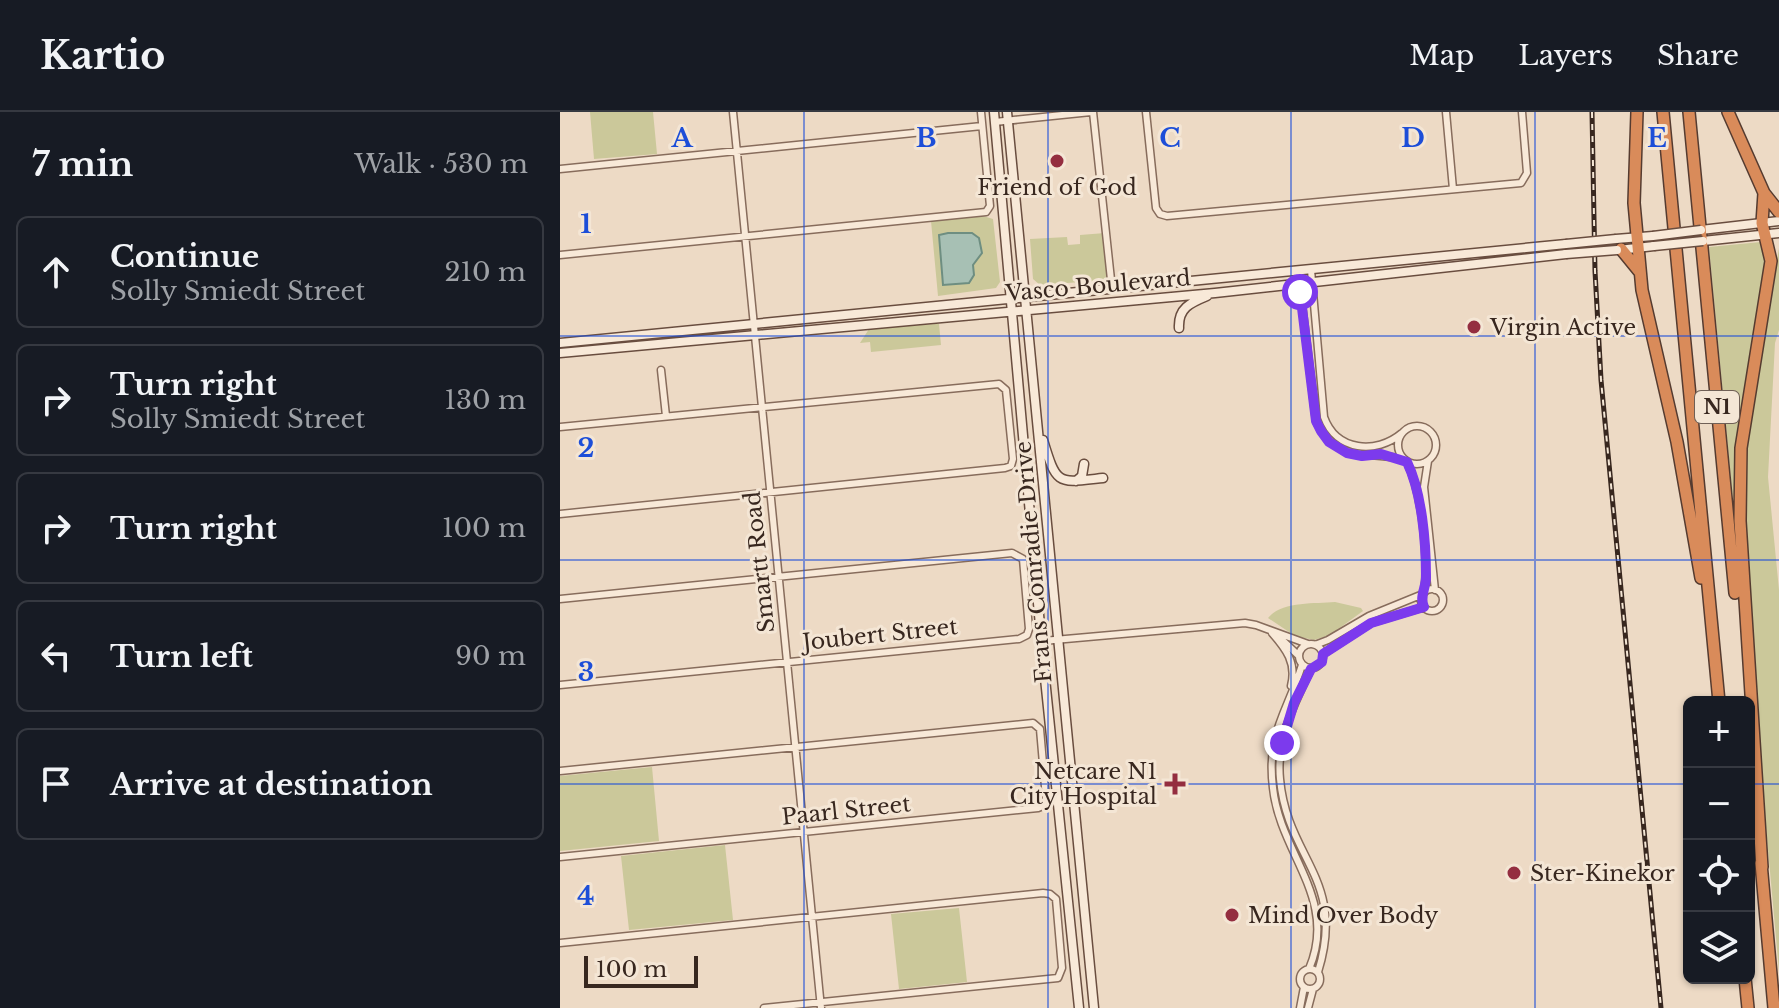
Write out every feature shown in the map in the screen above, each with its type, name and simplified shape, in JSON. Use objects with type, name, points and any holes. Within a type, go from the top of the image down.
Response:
[{"type":"highway","points":[[1637,112],[1634,203],[1640,272],[1677,442],[1713,638]]},
{"type":"highway","name":"N1","points":[[1663,112],[1718,696]]},
{"type":"highway","name":"N1","points":[[1689,112],[1745,696]]},
{"type":"highway","points":[[1728,112],[1764,193],[1779,212]]},
{"type":"highway","points":[[1762,867],[1742,585],[1740,507],[1741,448],[1771,261],[1763,229],[1764,193]]},
{"type":"highway","points":[[1618,246],[1640,272]]},
{"type":"highway","points":[[1752,768],[1774,1008]]},
{"type":"highway","points":[[1746,984],[1748,1008]]},
{"type":"main road","name":"Frans Conradie Drive","points":[[1008,116],[1094,1008]]},
{"type":"main road","name":"Frans Conradie Drive","points":[[994,117],[1079,1008]]},
{"type":"main road","points":[[1638,242],[1654,246],[1722,239],[1763,229],[1779,221]]},
{"type":"main road","points":[[1638,242],[1653,236],[1720,228],[1763,229],[1779,233]]},
{"type":"main road","name":"Vasco Boulevard","points":[[560,353],[1011,298],[1638,242]]},
{"type":"main road","name":"Vasco Boulevard","points":[[560,343],[1026,310],[1215,293],[1566,249]]},
{"type":"main road","points":[[1179,328],[1179,316],[1185,307],[1215,293]]},
{"type":"main road","points":[[1037,420],[1053,471],[1064,481],[1103,478]]},
{"type":"main road","points":[[1075,481],[1082,476],[1084,464]]},
{"type":"street","name":"Smartt Road","points":[[733,112],[821,1005]]},
{"type":"street","points":[[560,255],[981,213],[989,209],[981,112]]},
{"type":"street","points":[[994,117],[1092,112],[1112,289]]},
{"type":"street","points":[[1146,112],[1156,208],[1162,216],[1516,184],[1523,181],[1527,165],[1522,112]]},
{"type":"street","points":[[1446,112],[1453,189]]},
{"type":"street","points":[[560,169],[982,126]]},
{"type":"street","points":[[1311,270],[1327,426],[1340,441],[1350,446],[1382,445],[1408,428],[1417,426],[1430,431],[1436,447],[1428,461],[1424,487],[1435,590],[1442,596],[1441,606],[1432,611],[1424,607],[1421,601],[1426,574],[1417,487],[1397,443],[1402,433]]},
{"type":"street","points":[[1298,271],[1316,421],[1321,431],[1329,442],[1347,453],[1362,456],[1381,454],[1418,465],[1428,461]]},
{"type":"street","points":[[661,370],[666,416]]},
{"type":"street","points":[[560,427],[1003,385],[1013,459],[1008,468],[560,514]]},
{"type":"street","name":"Joubert Street","points":[[560,685],[1022,638],[1029,629],[1023,561],[1019,555],[1012,553],[779,576]]},
{"type":"street","points":[[560,599],[779,576]]},
{"type":"street","points":[[1299,656],[1302,649],[1328,640],[1369,616],[1435,590]]},
{"type":"street","points":[[1308,1008],[1313,989],[1320,983],[1318,972],[1326,942],[1326,909],[1316,874],[1291,826],[1280,778],[1285,729],[1311,669],[1321,664],[1323,654],[1371,623],[1424,607]]},
{"type":"street","points":[[1043,641],[1234,624],[1256,625],[1312,645],[1323,654]]},
{"type":"street","points":[[1269,630],[1287,643],[1299,656],[1302,665],[1273,744],[1272,778],[1279,819],[1306,876],[1315,905],[1317,946],[1309,969],[1301,976],[1304,987],[1300,1008]]},
{"type":"street","points":[[1269,630],[1286,650],[1293,668],[1287,701]]},
{"type":"street","points":[[1302,665],[1311,669]]},
{"type":"street","name":"Paarl Street","points":[[560,857],[1041,807],[1046,798],[1040,729],[1036,724],[795,746]]},
{"type":"street","points":[[560,771],[795,746]]},
{"type":"street","points":[[560,943],[1050,894],[1056,901],[1062,968],[1058,978],[821,1005],[764,1008]]},
{"type":"street","points":[[1309,969],[1318,972]]},
{"type":"street","points":[[1304,987],[1313,989]]},
{"type":"shaded area","points":[[590,112],[653,112],[657,154],[594,159]]},
{"type":"shaded area","points":[[983,216],[993,219],[1000,282],[996,288],[938,296],[931,221]]},
{"type":"shaded area","points":[[972,233],[979,238],[982,253],[973,265],[974,275],[969,283],[943,285],[939,235]]},
{"type":"shaded area","points":[[1105,233],[1108,280],[1040,285],[1033,279],[1030,239],[1067,237],[1068,245],[1080,244],[1080,235]]},
{"type":"shaded area","points":[[1761,242],[1767,254],[1736,532],[1709,247]]},
{"type":"shaded area","points":[[1779,248],[1779,330],[1775,343],[1768,477],[1779,590],[1779,971],[1745,530],[1745,462]]},
{"type":"shaded area","points":[[939,324],[941,345],[871,352],[870,342],[860,343],[869,329]]},
{"type":"shaded area","points":[[1335,602],[1363,611],[1330,635],[1314,640],[1295,636],[1268,618],[1290,606]]},
{"type":"shaded area","points":[[652,767],[659,841],[560,851],[560,776]]},
{"type":"shaded area","points":[[725,845],[733,920],[629,930],[621,856]]},
{"type":"shaded area","points":[[959,908],[967,982],[899,989],[891,914]]},
{"type":"railway","points":[[1592,112],[1601,380],[1661,1008]]},
{"type":"place","name":"Friend of God","points":[[1057,161]]},
{"type":"place","name":"Virgin Active","points":[[1474,327]]},
{"type":"place","name":"Netcare N1 City Hospital","points":[[1175,784]]},
{"type":"place","name":"Ster-Kinekor","points":[[1514,873]]},
{"type":"place","name":"Mind Over Body","points":[[1232,915]]},
{"type":"route","points":[[1282,743],[1294,703],[1311,669],[1322,662],[1323,654],[1371,623],[1424,607],[1421,601],[1426,574],[1417,487],[1407,462],[1381,454],[1362,456],[1347,453],[1329,442],[1316,421],[1300,292]]}]
